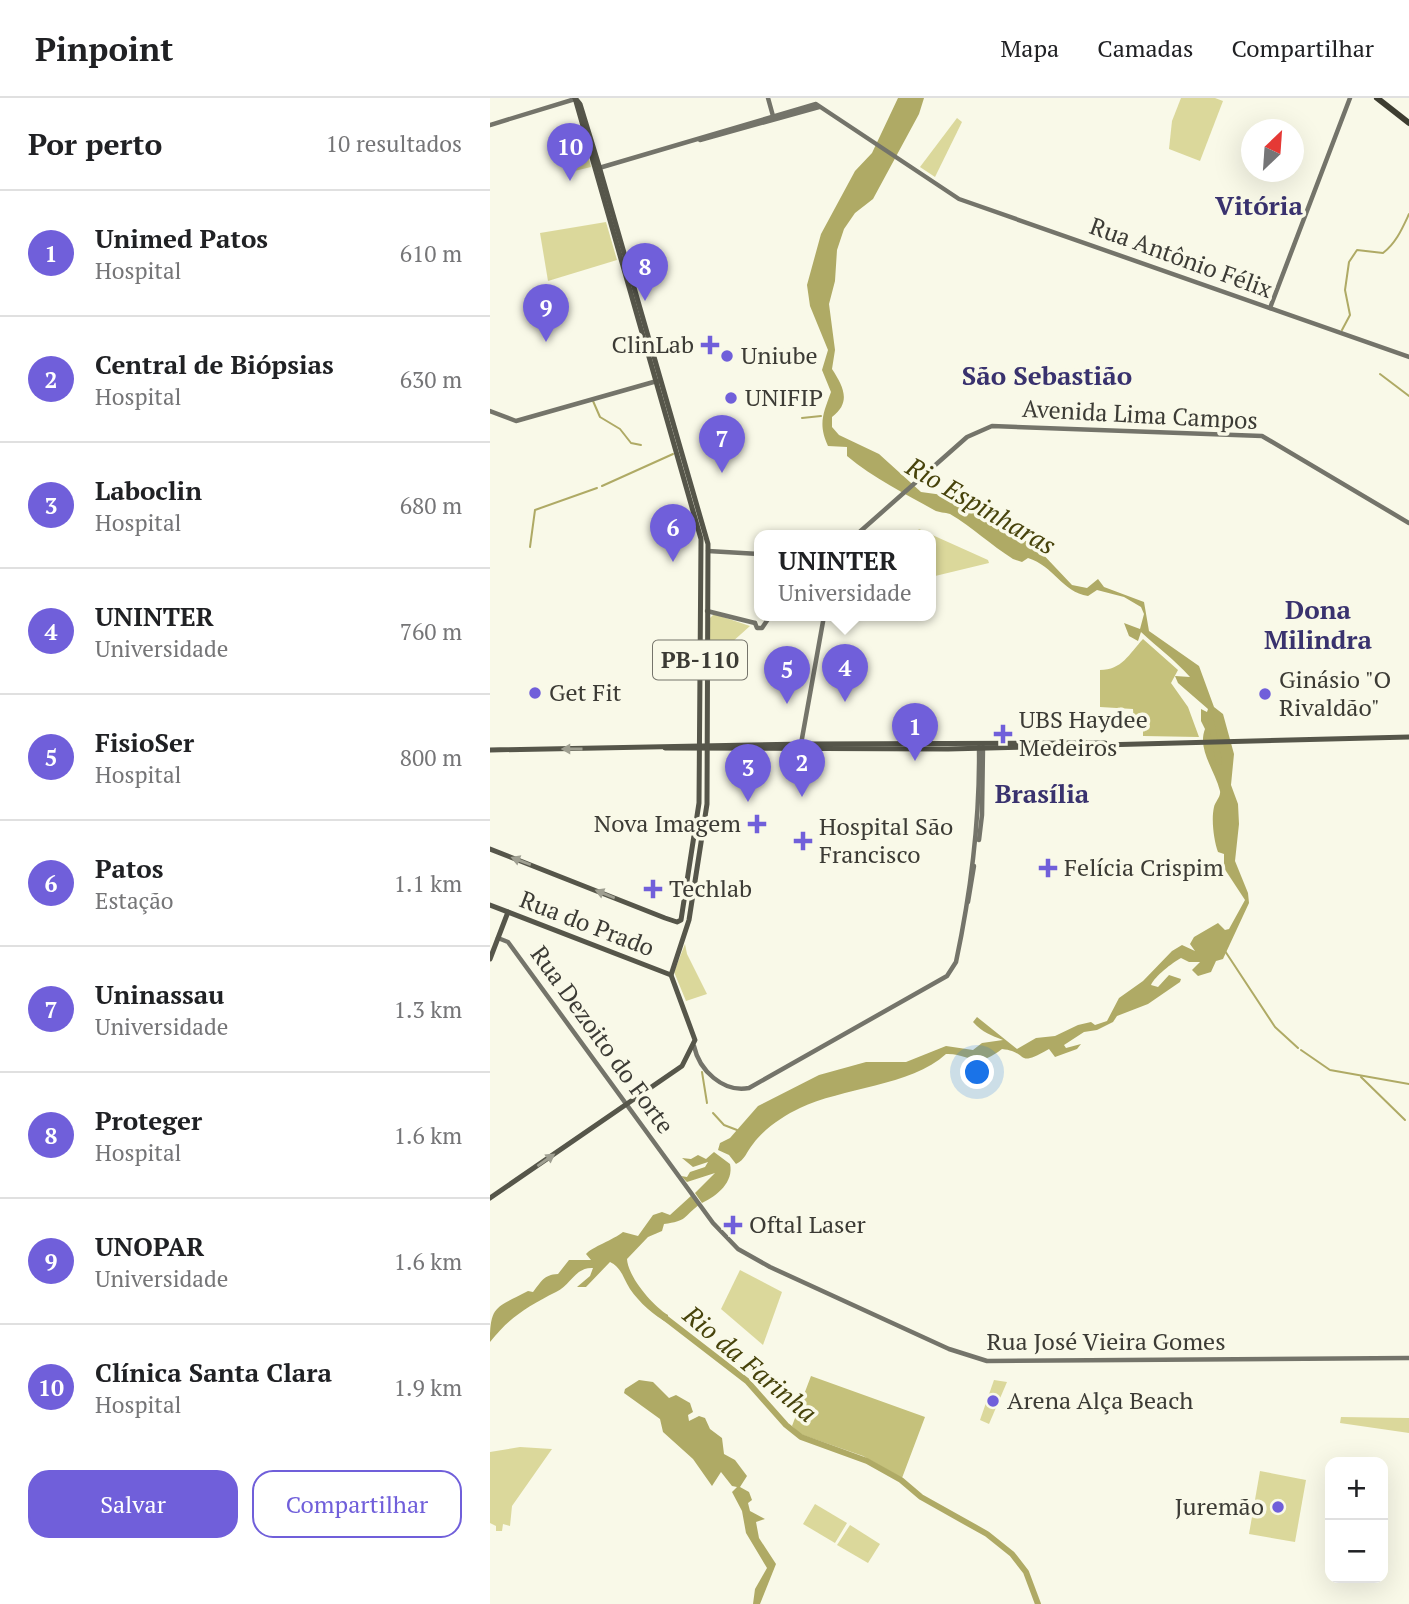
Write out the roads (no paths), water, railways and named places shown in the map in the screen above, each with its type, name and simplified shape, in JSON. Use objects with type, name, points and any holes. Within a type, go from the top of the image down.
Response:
[{"type":"highway","points":[[1377,98],[1409,123]]},
{"type":"main road","points":[[490,125],[575,98],[686,471],[705,550]]},
{"type":"main road","points":[[598,169],[774,118],[768,98]]},
{"type":"main road","points":[[1270,309],[1350,98]]},
{"type":"main road","name":"Rua Antônio Félix","points":[[774,118],[813,103],[944,190],[974,204],[1409,357]]},
{"type":"main road","points":[[490,411],[516,421],[659,380]]},
{"type":"main road","name":"Avenida Lima Campos","points":[[864,530],[974,432],[988,426],[1206,433],[1268,438],[1409,523]]},
{"type":"main road","points":[[686,471],[705,550]]},
{"type":"main road","points":[[705,550],[754,554]]},
{"type":"main road","name":"PB-110","points":[[671,975],[684,940],[707,804],[704,748],[705,550]]},
{"type":"main road","points":[[703,610],[755,623],[759,621]]},
{"type":"main road","points":[[803,743],[823,621]]},
{"type":"main road","points":[[704,748],[1096,741],[1108,744],[1409,737]]},
{"type":"main road","points":[[490,750],[668,750],[803,743],[981,745]]},
{"type":"main road","points":[[693,1057],[726,1086],[741,1089],[756,1086],[944,979],[955,966],[964,919],[979,815],[981,745]]},
{"type":"main road","name":"PB-110","points":[[490,849],[677,922],[681,920],[691,857],[704,748]]},
{"type":"main road","points":[[691,857],[699,858]]},
{"type":"main road","name":"Rua do Prado","points":[[490,905],[671,975]]},
{"type":"main road","points":[[490,959],[508,912]]},
{"type":"main road","name":"Rua Dezoito do Forte","points":[[498,938],[508,942],[713,1223]]},
{"type":"main road","points":[[490,1198],[693,1057],[695,1038],[671,975]]},
{"type":"main road","name":"Rua José Vieira Gomes","points":[[713,1223],[738,1249],[770,1267],[949,1349],[987,1361],[1409,1358]]},
{"type":"waterway","points":[[1342,330],[1350,315],[1345,290],[1349,262],[1357,250],[1383,253],[1395,240],[1409,214]]},
{"type":"waterway","points":[[1380,374],[1409,396]]},
{"type":"waterway","points":[[593,401],[600,417],[620,429],[631,443],[641,445]]},
{"type":"waterway","points":[[802,418],[821,416]]},
{"type":"waterway","points":[[602,486],[673,454]]},
{"type":"waterway","points":[[530,547],[535,510],[597,488]]},
{"type":"waterway","name":"Rio Espinharas","points":[[1211,721],[1219,762]]},
{"type":"waterway","points":[[1225,951],[1275,1027],[1298,1048]]},
{"type":"waterway","points":[[1301,1050],[1330,1070],[1409,1084]]},
{"type":"waterway","points":[[702,1072],[707,1103]]},
{"type":"waterway","points":[[1361,1077],[1405,1120]]},
{"type":"waterway","points":[[713,1113],[724,1125],[737,1130]]},
{"type":"waterway","name":"Rio da Farinha","points":[[664,1317],[747,1381],[786,1425],[801,1437],[867,1461],[901,1480],[921,1497],[987,1534],[1012,1554],[1026,1572],[1038,1604]]},
{"type":"place","name":"Clínica Santa Clara","points":[[570,181]]},
{"type":"place","name":"Proteger","points":[[645,301]]},
{"type":"place","name":"UNOPAR","points":[[546,342]]},
{"type":"place","name":"ClinLab","points":[[710,345]]},
{"type":"place","name":"Uniube","points":[[727,356]]},
{"type":"place","name":"UNIFIP","points":[[731,398]]},
{"type":"place","name":"Uninassau","points":[[722,473]]},
{"type":"place","name":"Patos","points":[[673,562]]},
{"type":"place","name":"Get Fit","points":[[535,693]]},
{"type":"place","name":"Ginásio \"O Rivaldão\"","points":[[1265,694]]},
{"type":"place","name":"UNINTER","points":[[845,702]]},
{"type":"place","name":"FisioSer","points":[[787,704]]},
{"type":"place","name":"UBS Haydee Medeiros","points":[[1003,734]]},
{"type":"place","name":"Unimed Patos","points":[[915,761]]},
{"type":"place","name":"Central de Biópsias","points":[[802,797]]},
{"type":"place","name":"Laboclin","points":[[748,802]]},
{"type":"place","name":"Nova Imagem","points":[[757,824]]},
{"type":"place","name":"Hospital São Francisco","points":[[803,841]]},
{"type":"place","name":"Felícia Crispim","points":[[1048,868]]},
{"type":"place","name":"Techlab","points":[[653,889]]},
{"type":"place","name":"Oftal Laser","points":[[733,1225]]},
{"type":"place","name":"Arena Alça Beach","points":[[993,1401]]},
{"type":"place","name":"Juremão","points":[[1278,1507]]},
{"type":"district","name":"Vitória","points":[[1259,206]]},
{"type":"district","name":"São Sebastião","points":[[1047,376]]},
{"type":"district","name":"Dona Milindra","points":[[1318,625]]},
{"type":"district","name":"Brasília","points":[[1042,794]]}]
